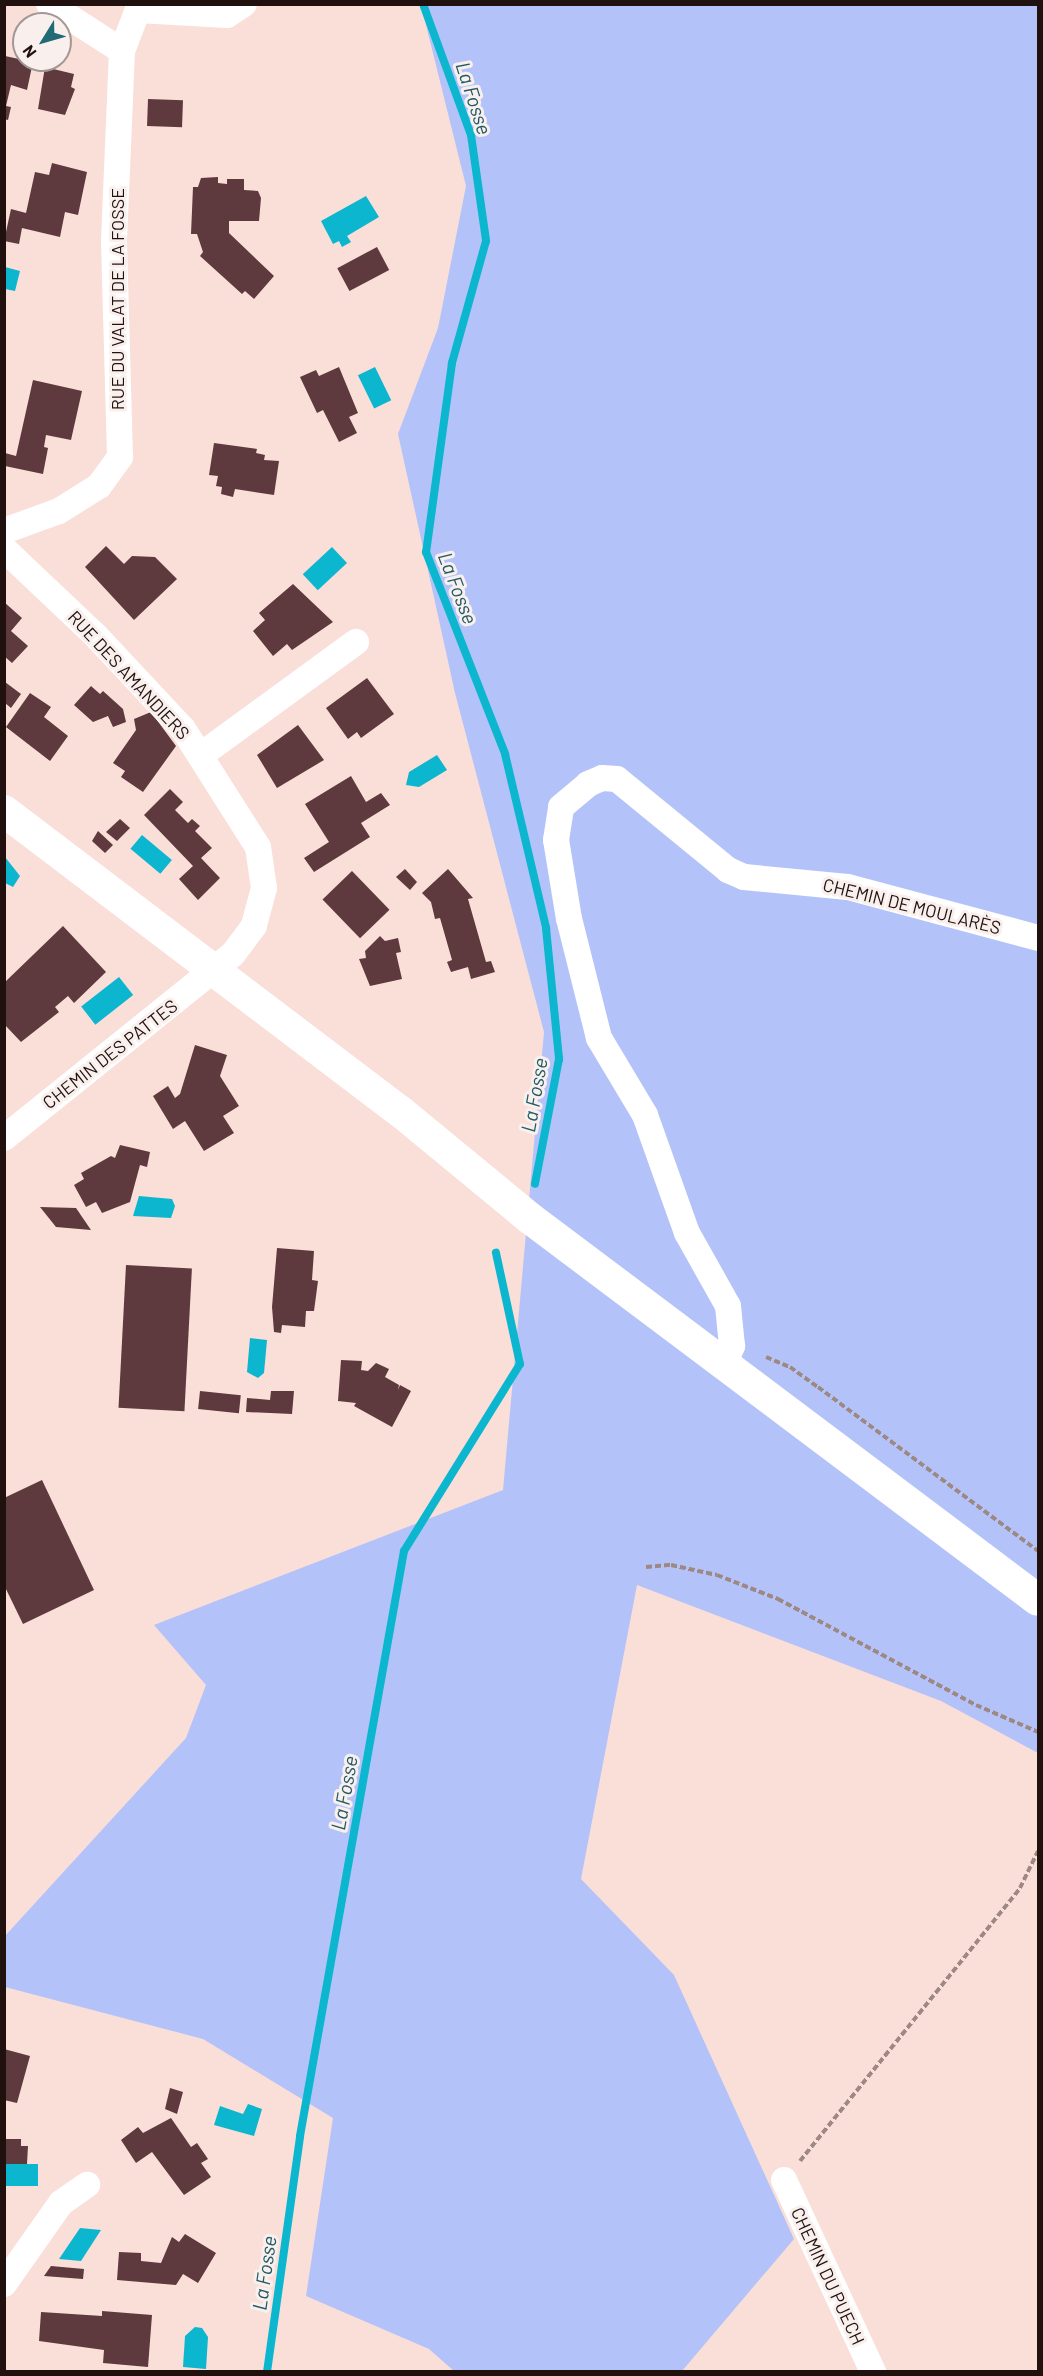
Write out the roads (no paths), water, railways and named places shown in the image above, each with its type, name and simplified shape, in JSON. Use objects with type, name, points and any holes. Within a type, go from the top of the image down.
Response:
[{"type":"street","points":[[49,4],[122,51]]},
{"type":"street","points":[[139,7],[226,15],[244,4]]},
{"type":"street","name":"RUE DU VALAT DE LA FOSSE","points":[[4,531],[59,511],[99,486],[120,457],[114,242],[122,51],[139,7]]},
{"type":"street","name":"RUE DES AMANDIERS","points":[[4,549],[95,635],[183,729],[258,847],[264,888],[254,926],[215,970]]},
{"type":"street","points":[[201,755],[356,642]]},
{"type":"street","name":"CHEMIN DE MOULARÈS","points":[[724,1365],[732,1346],[728,1306],[687,1233],[645,1115],[599,1038],[569,919],[558,851],[561,807],[595,781],[617,779],[729,870],[744,877],[848,887],[1038,938]]},
{"type":"street","points":[[4,811],[401,1112],[483,1180],[724,1365],[1038,1600]]},
{"type":"street","name":"CHEMIN DES PATTES","points":[[4,1138],[215,970]]},
{"type":"street","name":"CHEMIN DU PUECH","points":[[784,2180],[873,2372]]},
{"type":"street","points":[[4,2284],[62,2203],[87,2185]]},
{"type":"waterway","name":"La Fosse","points":[[423,4],[471,135],[486,241],[452,363],[426,552],[505,754],[546,928],[559,1059],[535,1184]]},
{"type":"waterway","name":"La Fosse","points":[[267,2372],[300,2136],[404,1551],[520,1364],[496,1253]]}]
